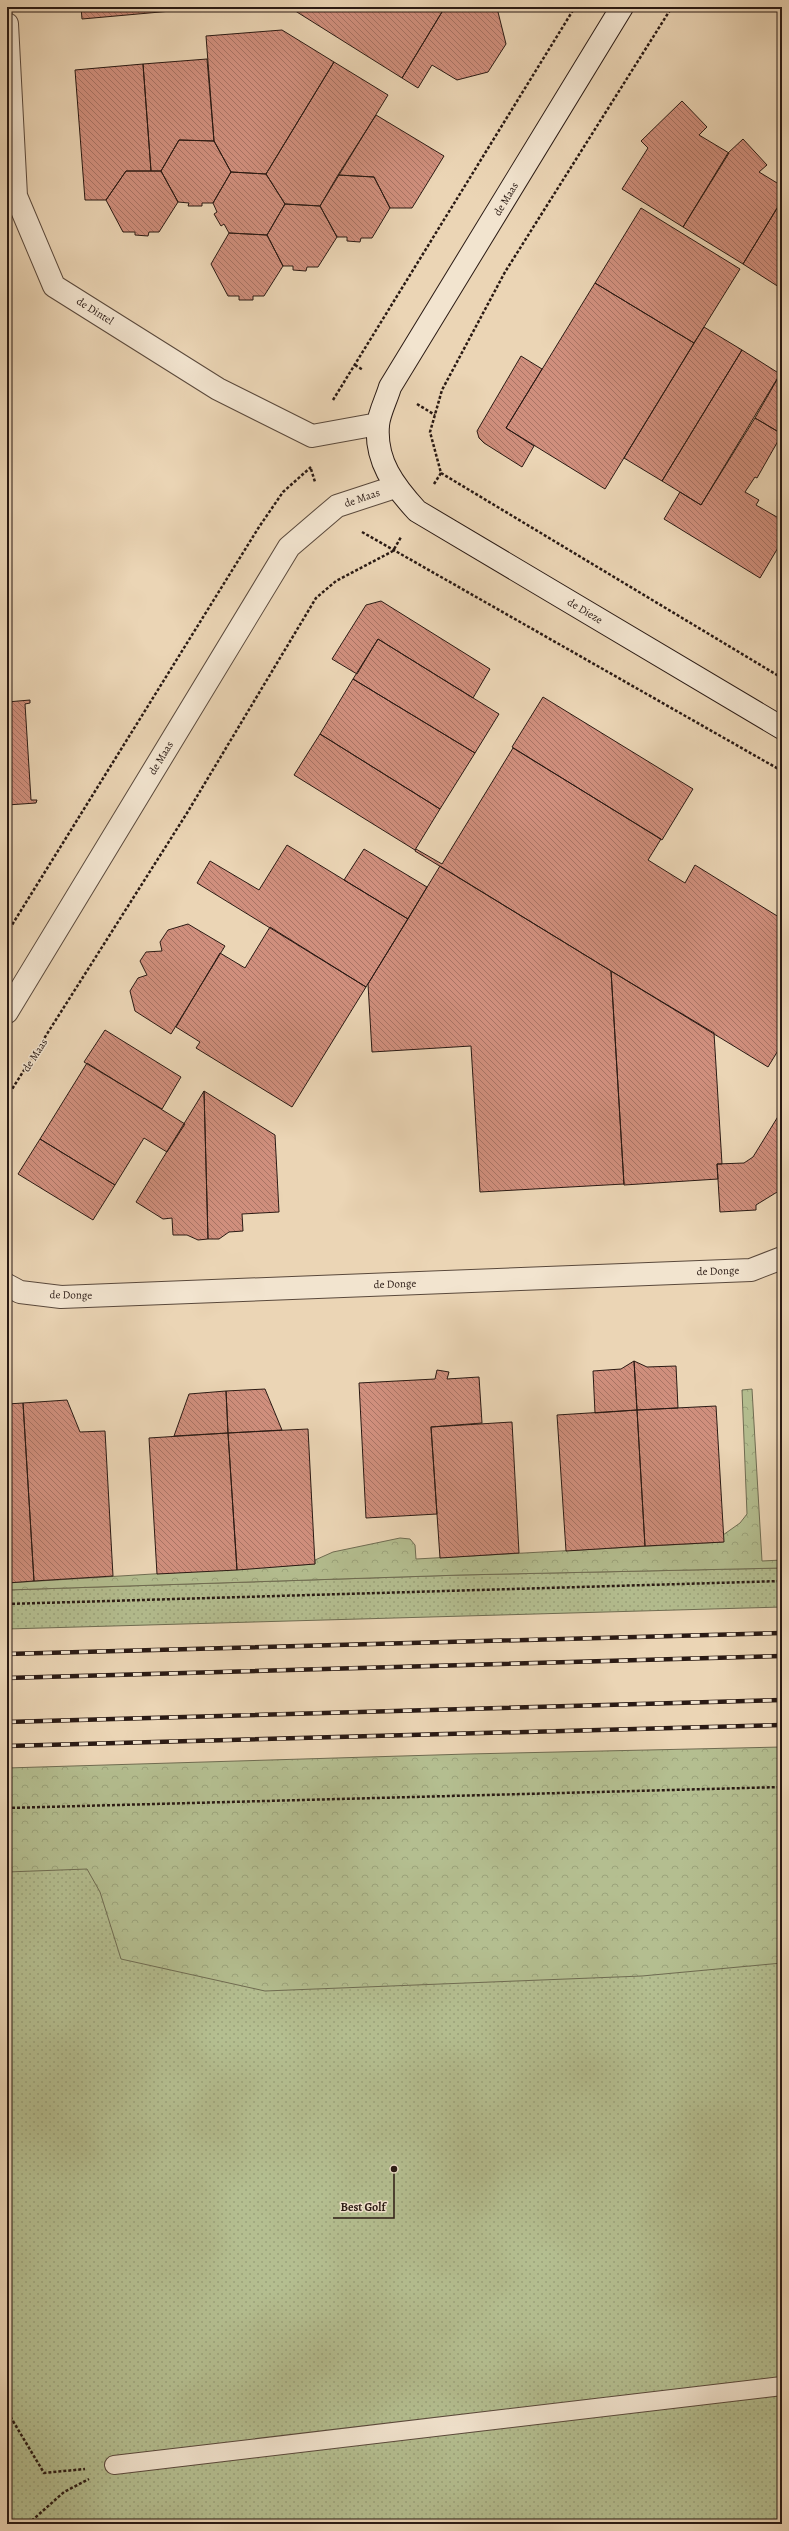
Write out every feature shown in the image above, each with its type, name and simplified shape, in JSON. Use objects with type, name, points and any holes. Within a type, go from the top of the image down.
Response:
[{"type":"street","name":"de Maas","points":[[7,1012],[290,547],[337,506],[395,487],[381,461],[378,424],[390,387],[622,7]]},
{"type":"street","name":"de Dintel","points":[[7,24],[16,196],[54,286],[218,389],[312,436]]},
{"type":"street","points":[[312,436],[378,424]]},
{"type":"street","name":"de Dieze","points":[[395,487],[417,511],[782,728]]},
{"type":"street","name":"de Donge","points":[[7,1285],[20,1292],[61,1297],[751,1270],[782,1258]]},
{"type":"lane","points":[[114,2465],[782,2386]]},
{"type":"path","points":[[7,933],[259,527],[283,492],[311,469],[312,436],[575,7]]},
{"type":"path","points":[[672,7],[505,272],[442,390],[430,432],[441,473],[782,678]]},
{"type":"path","name":"de Maas","points":[[7,1097],[187,813],[316,598],[336,581],[393,551],[782,771]]},
{"type":"path","points":[[7,1604],[782,1581]]},
{"type":"path","points":[[7,1808],[782,1787]]},
{"type":"path","points":[[7,2397],[10,2416],[44,2474],[114,2465]]},
{"type":"path","points":[[28,2524],[64,2492],[114,2465]]},
{"type":"green space","points":[[752,1389],[762,1561],[782,1560],[782,1568],[461,1575],[7,1590],[7,1583],[315,1564],[315,1560],[333,1552],[400,1538],[410,1539],[415,1545],[416,1559],[723,1542],[723,1535],[740,1523],[747,1514],[742,1390]]},
{"type":"green space","points":[[782,1568],[782,1607],[7,1629],[7,1590],[461,1575]]},
{"type":"green space","points":[[782,1747],[782,1963],[642,1976],[265,1991],[121,1959],[100,1892],[87,1869],[7,1872],[7,1768],[468,1754]]},
{"type":"green space","points":[[782,1796],[782,2524],[7,2524],[7,1813]]},
{"type":"building","points":[[81,7],[216,7],[82,19]]},
{"type":"building","points":[[289,7],[445,7],[402,78]]},
{"type":"building","points":[[445,7],[490,7],[498,12],[506,44],[488,72],[457,80],[432,65],[418,88],[402,78]]},
{"type":"building","points":[[282,30],[334,62],[266,174],[231,172],[214,141],[206,36]]},
{"type":"building","points":[[207,59],[214,141],[179,140],[161,171],[151,171],[143,64]]},
{"type":"building","points":[[334,62],[388,95],[320,206],[285,204],[266,174]]},
{"type":"building","points":[[143,64],[151,171],[126,171],[106,200],[85,200],[75,70]]},
{"type":"building","points":[[682,101],[707,127],[699,135],[729,153],[683,227],[622,189],[648,148],[641,141]]},
{"type":"building","points":[[376,115],[444,156],[412,208],[390,208],[374,177],[338,175]]},
{"type":"building","points":[[743,139],[767,165],[759,172],[782,186],[782,200],[743,264],[683,227],[728,153]]},
{"type":"building","points":[[179,140],[214,141],[231,172],[213,203],[202,203],[202,206],[188,206],[189,203],[178,202],[161,171]]},
{"type":"building","points":[[126,171],[161,171],[178,202],[159,232],[149,232],[148,236],[135,235],[135,232],[123,232],[106,200]]},
{"type":"building","points":[[231,172],[266,174],[285,204],[267,235],[229,233],[224,224],[221,226],[214,214],[217,212],[213,203]]},
{"type":"building","points":[[338,175],[374,177],[390,208],[372,238],[361,238],[360,242],[347,241],[347,237],[337,237],[320,206]]},
{"type":"building","points":[[782,200],[782,289],[743,264]]},
{"type":"building","points":[[285,204],[320,206],[337,237],[318,267],[307,267],[306,271],[293,270],[293,266],[283,266],[267,235]]},
{"type":"building","points":[[641,208],[740,269],[694,343],[595,283]]},
{"type":"building","points":[[229,233],[267,235],[283,266],[264,296],[253,296],[253,300],[239,300],[239,296],[228,296],[211,264]]},
{"type":"building","points":[[595,283],[694,343],[605,489],[506,428]]},
{"type":"building","points":[[704,327],[742,350],[662,481],[624,458]]},
{"type":"building","points":[[742,350],[780,374],[701,505],[662,481]]},
{"type":"building","points":[[521,356],[542,369],[506,428],[534,446],[522,467],[484,443],[479,438],[477,431]]},
{"type":"building","points":[[782,371],[782,434],[755,418]]},
{"type":"building","points":[[755,418],[782,434],[757,478],[755,477],[745,492],[759,500],[756,505],[782,520],[782,541],[760,578],[664,519],[680,492],[701,505]]},
{"type":"building","points":[[381,601],[490,669],[473,698],[378,639],[357,674],[332,659],[366,605]]},
{"type":"building","points":[[378,639],[499,714],[475,753],[353,679]]},
{"type":"building","points":[[353,679],[475,753],[440,809],[320,734]]},
{"type":"building","points":[[543,697],[693,789],[662,840],[512,747]]},
{"type":"building","points":[[30,700],[30,703],[25,704],[31,800],[37,800],[36,803],[7,805],[7,702]]},
{"type":"building","points":[[320,734],[440,809],[415,850],[294,775]]},
{"type":"building","points":[[513,748],[661,839],[648,860],[685,883],[695,865],[782,919],[782,1044],[768,1067],[415,851],[416,849],[442,864]]},
{"type":"building","points":[[287,845],[408,919],[366,987],[197,883],[210,861],[259,890]]},
{"type":"building","points":[[364,849],[427,887],[408,919],[344,880]]},
{"type":"building","points":[[440,866],[611,971],[624,1184],[480,1192],[471,1046],[372,1052],[368,984]]},
{"type":"building","points":[[188,924],[225,946],[171,1034],[135,1011],[130,991],[138,978],[147,975],[140,961],[146,952],[162,951],[160,942],[168,930]]},
{"type":"building","points":[[270,927],[366,987],[292,1107],[196,1048],[200,1042],[176,1027],[220,953],[245,968]]},
{"type":"building","points":[[611,971],[714,1033],[722,1164],[717,1164],[718,1179],[624,1185]]},
{"type":"building","points":[[105,1030],[181,1077],[162,1109],[84,1062]]},
{"type":"building","points":[[87,1063],[185,1124],[167,1152],[144,1138],[115,1185],[40,1139]]},
{"type":"building","points":[[204,1091],[208,1239],[198,1240],[187,1235],[173,1235],[172,1218],[163,1219],[136,1202]]},
{"type":"building","points":[[204,1091],[275,1135],[279,1212],[242,1214],[243,1231],[229,1232],[219,1239],[208,1239]]},
{"type":"building","points":[[782,1110],[782,1189],[756,1205],[756,1210],[720,1212],[717,1164],[744,1163],[753,1157]]},
{"type":"building","points":[[40,1139],[115,1185],[93,1220],[18,1174]]},
{"type":"building","points":[[634,1361],[637,1410],[595,1413],[593,1371],[621,1369]]},
{"type":"building","points":[[634,1361],[647,1367],[676,1366],[678,1408],[637,1410]]},
{"type":"building","points":[[437,1370],[449,1372],[447,1379],[479,1377],[482,1423],[431,1427],[437,1514],[366,1518],[359,1383],[435,1379]]},
{"type":"building","points":[[265,1389],[282,1430],[228,1433],[226,1391]]},
{"type":"building","points":[[226,1391],[228,1433],[174,1436],[189,1394]]},
{"type":"building","points":[[67,1400],[80,1432],[105,1431],[113,1576],[34,1581],[23,1403]]},
{"type":"building","points":[[23,1403],[34,1581],[7,1583],[7,1404]]},
{"type":"building","points":[[716,1406],[724,1542],[645,1546],[637,1410]]},
{"type":"building","points":[[637,1410],[645,1546],[566,1551],[557,1415]]},
{"type":"building","points":[[512,1422],[519,1553],[440,1558],[431,1427]]},
{"type":"building","points":[[308,1429],[315,1564],[237,1570],[228,1433]]},
{"type":"building","points":[[228,1433],[237,1570],[157,1574],[149,1438]]},
{"type":"railway","points":[[7,1654],[782,1633]]},
{"type":"railway","points":[[7,1678],[782,1656]]},
{"type":"railway","points":[[7,1722],[782,1700]]},
{"type":"railway","points":[[7,1746],[782,1725]]},
{"type":"place","name":"Best Golf","points":[[394,2169]]}]
